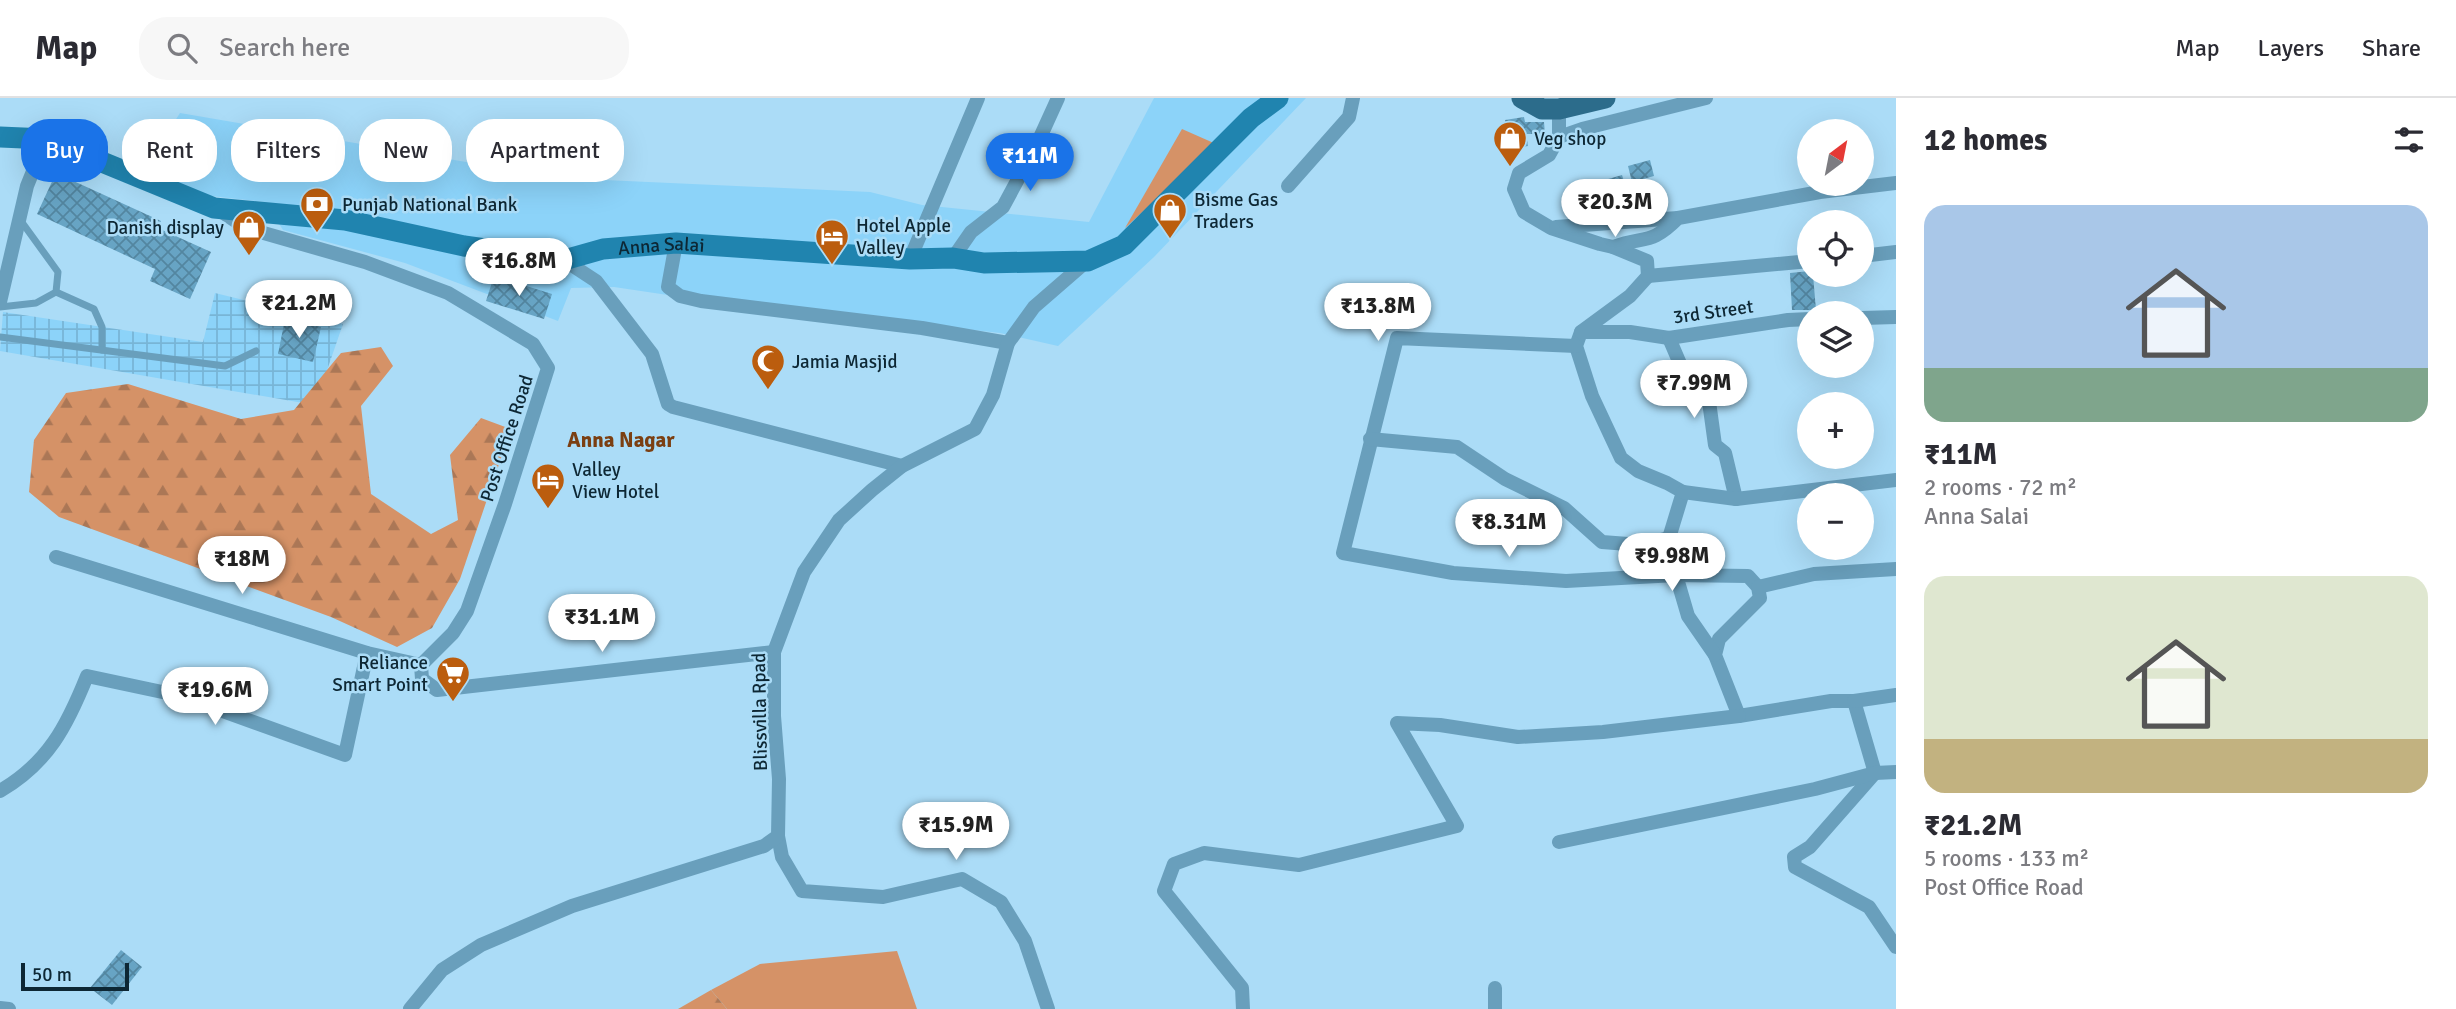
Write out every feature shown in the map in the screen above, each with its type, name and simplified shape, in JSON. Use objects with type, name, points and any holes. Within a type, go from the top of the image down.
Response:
[{"type":"main road","points":[[1522,98],[1542,109],[1559,109],[1605,98]]},
{"type":"street","points":[[910,259],[978,98]]},
{"type":"street","points":[[953,258],[971,232],[1003,207],[1058,98]]},
{"type":"street","name":"Anna Salai","points":[[108,164],[215,208],[345,220],[464,246],[564,260],[603,249],[676,243],[910,259],[953,258],[984,263],[1088,261],[1124,244],[1251,118],[1278,98]]},
{"type":"street","points":[[1288,186],[1349,117],[1353,98]]},
{"type":"street","points":[[1559,137],[1706,98]]},
{"type":"street","points":[[1559,109],[1559,137],[1549,155],[1519,173],[1514,189],[1524,212],[1551,228],[1613,247],[1647,261],[1648,276]]},
{"type":"street","name":"Anna Salai","points":[[0,137],[21,138]]},
{"type":"street","points":[[0,304],[29,182]]},
{"type":"street","points":[[1551,228],[1678,218],[1820,192],[1896,183]]},
{"type":"street","name":"Post Office Road","points":[[215,208],[246,228],[365,262],[448,293],[533,344],[548,368],[505,504],[467,611],[453,633],[421,665]]},
{"type":"street","points":[[1613,247],[1630,241],[1650,240],[1663,233],[1678,218]]},
{"type":"street","points":[[676,243],[668,287],[680,296],[701,301],[922,328],[1008,343]]},
{"type":"street","points":[[1874,255],[1896,253]]},
{"type":"street","points":[[564,260],[596,281],[652,354],[668,404],[902,466]]},
{"type":"street","name":"Blissvilla Rpad","points":[[1048,1009],[1025,941],[1001,902],[962,879],[883,897],[803,891],[782,857],[778,836],[779,779],[774,716],[774,652],[804,572],[839,520],[902,466],[975,429],[993,395],[1008,343],[1034,307],[1088,261]]},
{"type":"street","points":[[1797,262],[1648,276],[1630,296],[1579,339],[1592,396],[1621,458],[1638,471],[1667,482],[1683,492],[1736,499],[1896,480]]},
{"type":"street","points":[[1874,318],[1896,317]]},
{"type":"street","name":"3rd Street","points":[[1370,439],[1397,338],[1579,339],[1630,331],[1669,338],[1797,320]]},
{"type":"street","points":[[1669,338],[1681,366],[1707,387],[1715,445],[1726,453],[1736,499]]},
{"type":"street","points":[[1669,538],[1641,545],[1602,542],[1564,508],[1505,479],[1457,447],[1370,439],[1343,553],[1453,573],[1566,581],[1676,575],[1748,576],[1758,587],[1760,598],[1720,639],[1715,655]]},
{"type":"street","points":[[1683,492],[1669,538],[1676,575],[1688,616],[1715,655],[1739,716]]},
{"type":"street","points":[[56,557],[367,653],[421,665],[422,679],[438,690],[774,652]]},
{"type":"street","points":[[1758,587],[1814,574],[1896,569]]},
{"type":"street","points":[[0,791],[37,765],[71,717],[87,676],[181,696],[345,755],[367,653]]},
{"type":"street","points":[[1243,1009],[1242,988],[1164,891],[1174,864],[1204,853],[1299,865],[1457,827],[1397,723],[1440,725],[1518,737],[1604,733],[1831,701],[1854,701],[1896,695]]},
{"type":"street","points":[[1854,701],[1875,773]]},
{"type":"street","points":[[1559,842],[1815,789],[1875,773],[1896,772]]},
{"type":"street","points":[[1875,773],[1810,847],[1794,857],[1795,867],[1869,907],[1896,947]]},
{"type":"street","points":[[410,1009],[442,970],[481,945],[572,906],[764,846],[778,836]]},
{"type":"street","points":[[1495,988],[1495,1009]]},
{"type":"street","points":[[0,1008],[9,1009]]},
{"type":"lane","points":[[20,220],[58,271],[56,292]]},
{"type":"lane","points":[[0,304],[36,303],[56,292]]},
{"type":"lane","points":[[56,292],[94,309],[102,327],[102,350]]},
{"type":"lane","points":[[0,337],[225,366],[256,351]]},
{"type":"shaded area","points":[[1154,98],[1306,98],[1154,257],[1058,346],[1000,333],[688,298],[614,287],[571,288],[558,321],[405,263],[283,230],[265,202],[211,196],[173,182],[217,182],[217,119],[231,122],[231,182],[345,182],[345,141],[359,144],[359,182],[452,182],[452,160],[466,162],[466,182],[624,181],[870,192],[922,205],[1089,222]]},
{"type":"shaded area","points":[[180,113],[215,119],[176,119]]},
{"type":"shaded area","points":[[215,293],[343,324],[315,405],[0,351],[3,312],[203,342]]},
{"type":"green space","points":[[1182,129],[1216,144],[1125,228]]},
{"type":"green space","points":[[381,347],[393,366],[361,406],[371,494],[431,534],[458,520],[450,455],[481,418],[511,429],[460,579],[432,628],[397,647],[331,617],[59,517],[29,492],[34,440],[66,393],[128,384],[241,419],[294,410],[341,353]]},
{"type":"green space","points":[[897,951],[917,1009],[727,1009],[711,990],[760,964]]},
{"type":"green space","points":[[711,990],[727,1009],[678,1009]]},
{"type":"building","points":[[1524,117],[1525,122],[1544,122],[1545,134],[1526,134],[1528,146],[1509,149],[1505,120]]},
{"type":"building","points":[[1650,160],[1654,176],[1632,182],[1628,166]]},
{"type":"building","points":[[1622,175],[1631,204],[1600,213],[1591,184]]},
{"type":"building","points":[[52,182],[76,182],[161,221],[158,228],[211,252],[190,299],[150,281],[155,269],[37,214]]},
{"type":"building","points":[[1797,272],[1797,287],[1814,287],[1815,301],[1797,301],[1797,310],[1792,310],[1790,273]]},
{"type":"building","points":[[494,276],[552,294],[544,319],[486,301]]},
{"type":"building","points":[[285,319],[321,327],[313,362],[278,354]]},
{"type":"building","points":[[121,950],[142,967],[112,1005],[90,988]]},
{"type":"place","name":"Veg shop","points":[[1510,168]]},
{"type":"place","name":"Punjab National Bank","points":[[317,234]]},
{"type":"place","name":"Bisme Gas Traders","points":[[1170,240]]},
{"type":"place","name":"Danish display","points":[[249,257]]},
{"type":"place","name":"Hotel Apple Valley","points":[[832,266]]},
{"type":"place","name":"Jamia Masjid","points":[[768,391]]},
{"type":"place","name":"Valley View Hotel","points":[[548,510]]},
{"type":"place","name":"Reliance Smart Point","points":[[453,703]]},
{"type":"district","name":"Anna Nagar","points":[[621,440]]}]
